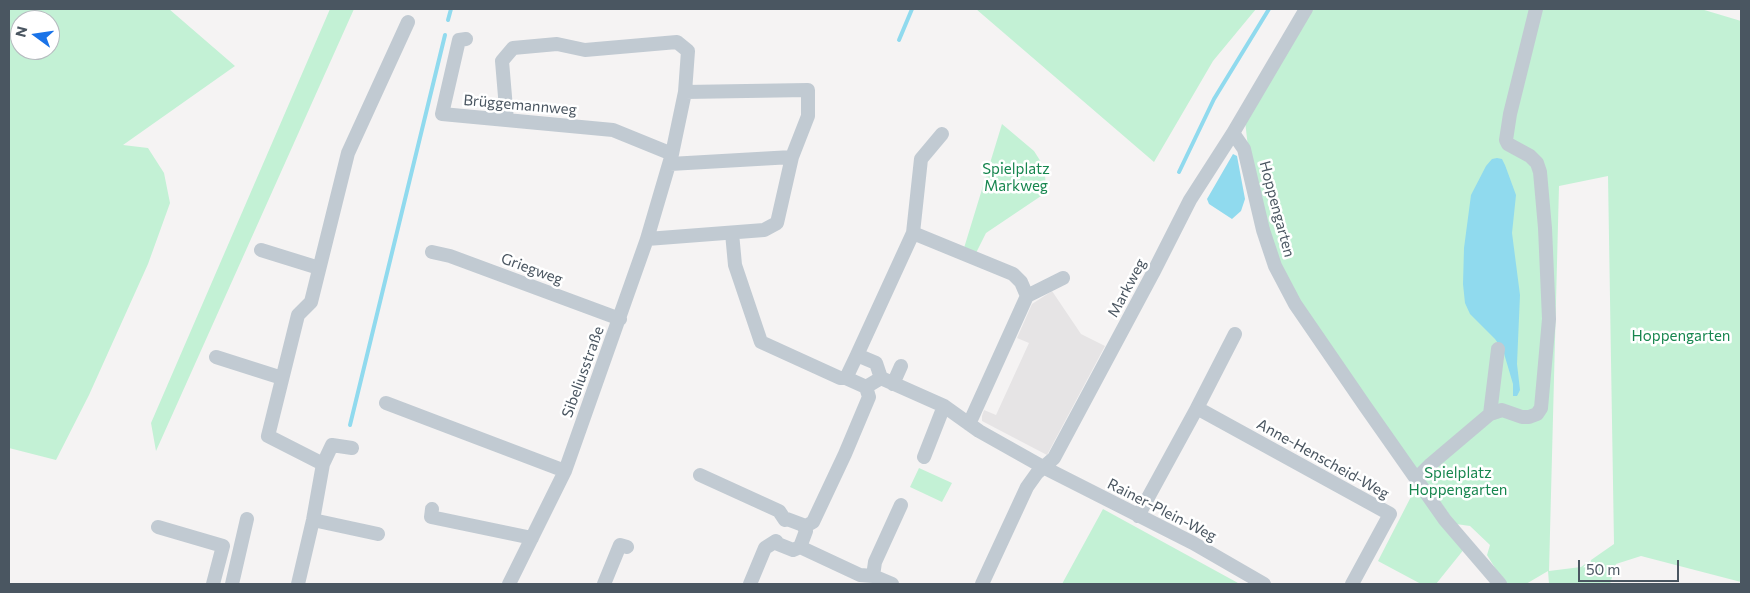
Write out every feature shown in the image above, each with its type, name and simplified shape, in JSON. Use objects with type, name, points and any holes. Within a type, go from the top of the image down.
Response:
[{"type":"street","name":"Markweg","points":[[982,584],[1027,487],[1043,467],[1054,458],[1190,200],[1233,133],[1306,9]]},
{"type":"street","points":[[1416,479],[1490,414],[1502,410],[1522,417],[1529,417],[1537,414],[1541,408],[1549,319],[1545,228],[1540,172],[1537,163],[1530,156],[1508,144],[1506,140],[1510,114],[1536,9]]},
{"type":"street","points":[[323,464],[268,436],[298,315],[311,302],[348,153],[408,22]]},
{"type":"street","name":"Brüggemannweg","points":[[466,39],[459,40],[442,114],[613,130],[671,159]]},
{"type":"street","name":"Sibeliusstraße","points":[[507,120],[502,61],[513,48],[557,44],[585,50],[677,42],[688,51],[685,92],[671,159],[647,239],[565,471],[509,584]]},
{"type":"street","points":[[647,239],[764,230],[777,223],[792,157],[808,116],[808,90],[685,92]]},
{"type":"street","name":"Hoppengarten","points":[[1233,133],[1244,149],[1263,230],[1275,266],[1295,304],[1445,520],[1500,584]]},
{"type":"street","points":[[846,378],[913,234],[921,159],[942,134]]},
{"type":"street","points":[[671,159],[792,157]]},
{"type":"street","points":[[732,233],[735,264],[761,342],[840,378],[846,378],[866,387],[887,381],[901,366]]},
{"type":"street","points":[[913,234],[1013,274],[1021,282],[1027,296]]},
{"type":"street","points":[[261,250],[319,268]]},
{"type":"street","name":"Griegweg","points":[[432,252],[450,256],[620,319]]},
{"type":"street","points":[[970,424],[1027,296],[1063,278]]},
{"type":"street","points":[[1138,516],[1235,334]]},
{"type":"street","points":[[1490,414],[1498,349]]},
{"type":"street","points":[[857,355],[876,363],[887,381]]},
{"type":"street","points":[[216,357],[282,378]]},
{"type":"street","name":"Rainer-Plein-Weg","points":[[887,381],[944,406],[970,424],[1043,467],[1193,543],[1264,584]]},
{"type":"street","points":[[804,527],[813,522],[845,454],[869,397],[866,387]]},
{"type":"street","points":[[386,403],[565,471]]},
{"type":"street","points":[[924,457],[944,406]]},
{"type":"street","name":"Anne-Henscheid-Weg","points":[[1197,408],[1390,514],[1352,584]]},
{"type":"street","points":[[298,584],[313,520],[323,464],[332,444],[352,448]]},
{"type":"street","points":[[700,475],[779,511],[785,520]]},
{"type":"street","points":[[872,576],[875,562],[901,505]]},
{"type":"street","points":[[432,509],[431,517],[532,538]]},
{"type":"street","points":[[232,584],[247,519]]},
{"type":"street","points":[[788,519],[803,525],[806,531],[800,547],[793,550],[778,544],[776,541],[775,539],[782,522],[785,520],[788,519]]},
{"type":"street","points":[[313,520],[378,534]]},
{"type":"street","points":[[158,527],[223,546],[213,584]]},
{"type":"street","points":[[750,584],[765,548],[776,541]]},
{"type":"street","points":[[604,584],[620,545],[627,547]]},
{"type":"street","points":[[800,547],[860,575],[872,576],[892,584]]},
{"type":"shaded area","points":[[1052,291],[1081,334],[1105,346],[1047,455],[982,421],[982,416],[984,410],[996,415],[1029,343],[1017,338],[1032,304]]},
{"type":"green space","points":[[9,9],[169,9],[235,66],[123,145],[148,148],[164,173],[170,203],[148,264],[89,395],[56,460],[9,448]]},
{"type":"green space","points":[[330,9],[354,9],[156,451],[151,423]]},
{"type":"green space","points":[[976,9],[1256,9],[1213,61],[1154,162]]},
{"type":"green space","points":[[1312,9],[1701,9],[1741,21],[1741,582],[1641,556],[1616,564],[1610,584],[1549,584],[1548,571],[1526,584],[1505,584],[1487,555],[1490,545],[1470,526],[1456,524],[1298,302],[1279,266],[1248,147],[1245,121]],"holes":[[[1608,176],[1614,544],[1581,567],[1549,571],[1559,186]]]},
{"type":"green space","name":"Spielplatz Markweg","points":[[1002,124],[1034,151],[1041,162],[1046,188],[1041,196],[986,233],[976,253],[964,248]]},
{"type":"green space","points":[[919,468],[952,483],[942,502],[910,487]]},
{"type":"green space","name":"Spielplatz Hoppengarten","points":[[1417,485],[1465,548],[1436,584],[1421,584],[1378,561]]},
{"type":"green space","points":[[1103,509],[1238,583],[1238,584],[1062,584]]},
{"type":"water","points":[[1233,154],[1237,156],[1245,199],[1241,211],[1232,219],[1209,204],[1207,199]]},
{"type":"water","points":[[1492,159],[1502,159],[1516,195],[1512,233],[1520,295],[1517,364],[1520,390],[1517,396],[1513,396],[1513,384],[1503,350],[1495,339],[1470,314],[1465,303],[1463,284],[1464,248],[1471,195],[1486,166]]},
{"type":"waterway","points":[[448,20],[451,9]]},
{"type":"waterway","points":[[899,40],[912,9]]},
{"type":"waterway","points":[[1179,172],[1214,99],[1269,9]]},
{"type":"waterway","points":[[350,425],[445,35]]}]
